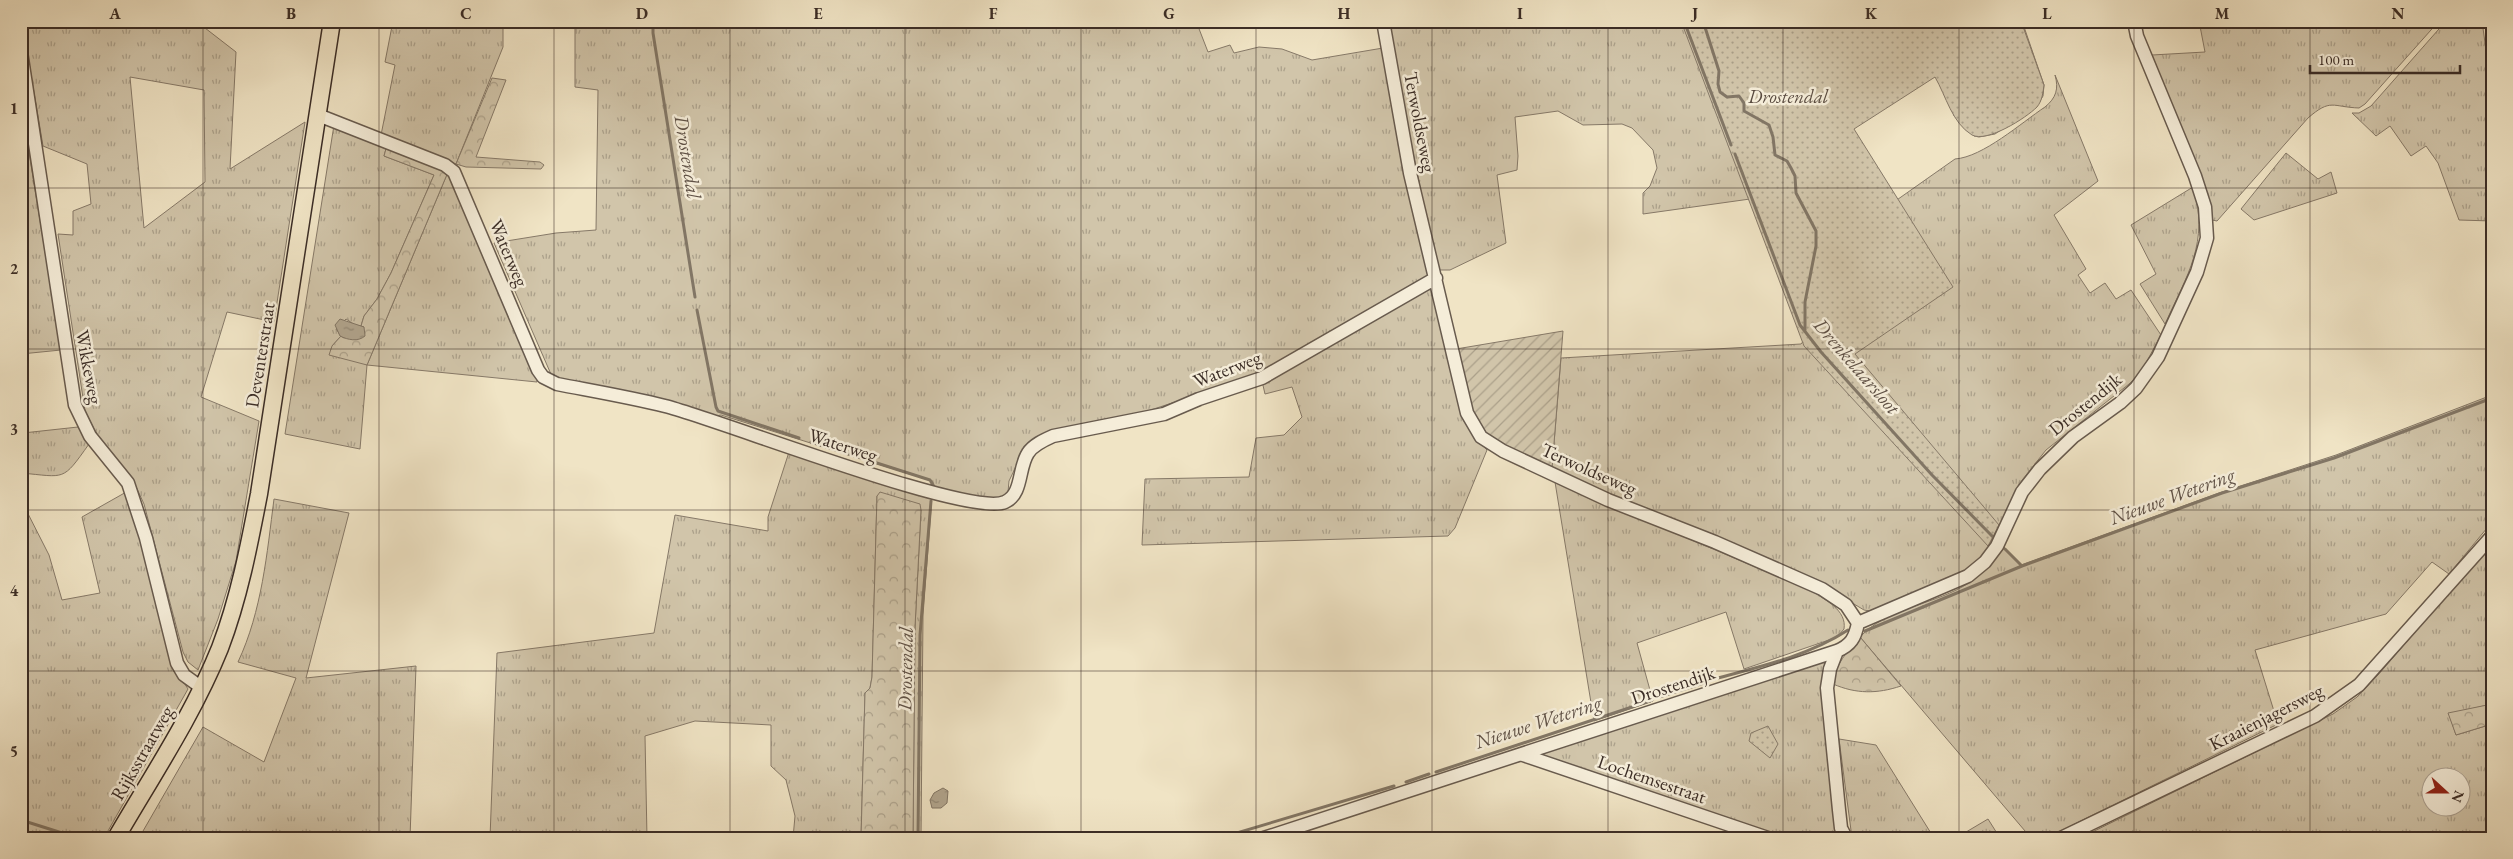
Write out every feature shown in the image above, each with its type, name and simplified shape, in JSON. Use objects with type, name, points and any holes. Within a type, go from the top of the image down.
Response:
[{"type":"main road","name":"Deventerstraat","points":[[202,688],[220,648],[235,603],[248,554],[332,21]]},
{"type":"main road","name":"Rijksstraatweg","points":[[116,838],[202,688]]},
{"type":"street","name":"Terwoldseweg","points":[[1383,21],[1410,173],[1467,413],[1480,437],[1503,451],[1608,500],[1715,542],[1822,589],[1846,605],[1857,628]]},
{"type":"street","name":"Drostendijk","points":[[1857,628],[1968,576],[1985,562],[1996,546],[2022,492],[2040,469],[2073,437],[2120,403],[2148,373],[2158,357],[2197,272],[2207,238],[2205,207],[2195,176],[2137,36],[2134,21]]},
{"type":"street","name":"Wikkeweg","points":[[21,52],[75,406],[90,436],[128,483],[146,538],[177,663],[184,675],[202,688]]},
{"type":"street","name":"Waterweg","points":[[318,115],[445,164],[454,172],[538,370],[547,380],[557,384],[665,406],[930,492],[980,504],[1003,503],[1013,497],[1029,452],[1040,442],[1053,436],[1164,414],[1199,399],[1242,387],[1262,378],[1436,278]]},
{"type":"street","name":"Kraaienjagersweg","points":[[2061,838],[2315,716],[2335,704],[2359,685],[2492,536]]},
{"type":"street","points":[[1846,838],[1839,810],[1827,688],[1830,669],[1837,651],[1849,644],[1857,628]]},
{"type":"street","name":"Drostendijk","points":[[1264,838],[1837,651]]},
{"type":"street","name":"Lochemsestraat","points":[[1523,755],[1768,838]]},
{"type":"green space","points":[[22,21],[196,21],[236,52],[230,169],[305,122],[274,322],[227,312],[201,397],[259,421],[236,561],[218,619],[198,670],[188,662],[183,652],[144,504],[132,478],[97,435],[85,411],[58,234],[73,235],[73,211],[91,204],[87,164],[43,146]],"holes":[[[130,77],[204,90],[205,182],[144,228]]]},
{"type":"green space","points":[[393,21],[559,21],[503,24],[503,47],[456,164],[381,135],[395,65],[385,62]]},
{"type":"green space","points":[[575,21],[1196,21],[1208,52],[1230,45],[1234,53],[1259,47],[1282,49],[1312,60],[1383,48],[1429,275],[1254,376],[1023,452],[1009,481],[1008,492],[1001,497],[992,499],[973,498],[935,487],[932,481],[721,415],[716,416],[566,382],[553,376],[550,372],[494,243],[556,233],[596,230],[598,90],[575,87]]},
{"type":"green space","points":[[1386,21],[1683,21],[1750,199],[1643,214],[1643,193],[1650,186],[1657,168],[1653,150],[1632,128],[1622,124],[1583,125],[1558,111],[1515,117],[1518,156],[1517,170],[1497,175],[1506,243],[1450,270],[1437,270]]},
{"type":"green space","name":"Drostendal","points":[[1681,21],[2021,21],[2044,85],[2039,105],[2032,112],[1996,133],[1979,137],[1972,135],[1959,124],[1935,77],[1854,129],[1953,287],[1855,354],[1999,525],[1988,546],[1804,346]]},
{"type":"green space","points":[[1792,21],[2022,21],[2044,85],[2043,96],[2037,106],[1995,134],[1974,136],[1954,116],[1944,59],[1845,112],[1884,209],[1955,159],[1966,157],[1989,146],[2045,107],[2056,93],[2055,75],[2098,181],[2054,215],[2086,269],[2078,275],[2090,293],[2105,283],[2116,299],[2131,290],[2161,335],[2141,372],[2129,384],[2046,450],[2019,484],[1988,549],[1968,569],[1870,611],[1864,610],[1849,601],[1552,468],[1561,358],[1801,344],[1805,339]]},
{"type":"green space","points":[[2199,21],[2439,21],[2365,104],[2359,108],[2337,105],[2327,106],[2308,118],[2217,221],[2212,220],[2205,188],[2152,55],[2205,52]]},
{"type":"green space","points":[[2446,21],[2482,21],[2486,50],[2492,53],[2492,221],[2459,220],[2438,163],[2426,146],[2411,156],[2390,126],[2376,136],[2352,113],[2359,113],[2371,106]]},
{"type":"green space","points":[[492,78],[506,80],[476,157],[540,162],[544,165],[541,169],[466,167],[456,164]]},
{"type":"green space","points":[[21,103],[61,350],[21,354]]},
{"type":"green space","points":[[334,125],[387,145],[384,156],[434,175],[391,273],[377,299],[364,316],[361,326],[355,325],[346,319],[336,329],[341,336],[332,346],[367,365],[360,449],[285,434]]},
{"type":"green space","points":[[387,145],[448,172],[367,365],[329,355],[332,346],[341,336],[344,338],[364,327],[361,326],[364,316],[377,299],[391,273],[434,175],[384,156]]},
{"type":"green space","points":[[2286,153],[2318,179],[2331,172],[2337,193],[2254,220],[2241,209]]},
{"type":"green space","points":[[448,172],[538,369],[537,382],[367,365]]},
{"type":"green space","points":[[2193,187],[2198,207],[2199,225],[2194,258],[2165,324],[2140,284],[2156,274],[2131,225]]},
{"type":"green space","points":[[1432,286],[1482,445],[1487,450],[1455,528],[1448,536],[1142,545],[1145,479],[1249,477],[1256,438],[1284,435],[1302,417],[1292,387],[1265,394],[1262,381]]},
{"type":"green space","points":[[1563,331],[1552,468],[1492,441],[1476,423],[1456,349]]},
{"type":"green space","points":[[2492,395],[2492,522],[2449,574],[2432,562],[2386,614],[2255,650],[2278,724],[2046,838],[2031,838],[1860,637],[1882,620],[1949,593],[1968,583],[1985,569],[2004,547],[2021,565],[2219,493],[2336,455]]},
{"type":"green space","points":[[21,414],[23,433],[78,427],[89,444],[73,465],[62,474],[47,476],[21,473]]},
{"type":"green space","points":[[789,452],[932,496],[923,615],[921,838],[913,838],[915,627],[921,510],[880,493],[877,496],[872,677],[870,688],[865,693],[861,838],[793,838],[795,816],[786,780],[771,766],[771,725],[695,721],[645,736],[647,838],[490,838],[497,653],[654,633],[675,515],[768,531],[768,517]]},
{"type":"green space","points":[[1555,482],[1812,591],[1839,611],[1844,622],[1844,629],[1837,637],[1744,669],[1726,612],[1637,643],[1653,701],[1594,721]]},
{"type":"green space","points":[[128,491],[179,675],[188,689],[104,838],[21,838],[21,500],[49,555],[62,600],[100,593],[82,517]]},
{"type":"green space","points":[[880,492],[920,504],[921,510],[915,627],[913,838],[861,838],[865,693],[870,688],[872,677],[877,496]]},
{"type":"green space","points":[[274,499],[349,513],[306,678],[416,666],[410,838],[139,838],[203,727],[264,762],[296,678],[238,662],[253,623],[258,602],[266,561]]},
{"type":"green space","points":[[2492,543],[2492,704],[2449,714],[2456,735],[2492,724],[2492,838],[2080,838],[2333,714],[2357,697]]},
{"type":"green space","points":[[1860,637],[1901,686],[1867,692],[1850,690],[1833,684],[1839,664]]},
{"type":"green space","points":[[1822,662],[1826,664],[1842,838],[1783,838],[1534,754]]},
{"type":"green space","points":[[2492,704],[2492,724],[2456,735],[2448,713]]},
{"type":"green space","points":[[1768,726],[1778,744],[1770,758],[1749,741],[1751,733]]},
{"type":"green space","points":[[1839,739],[1876,745],[1934,838],[1852,838]]},
{"type":"green space","points":[[1988,819],[2000,838],[1956,838]]},
{"type":"water","points":[[340,319],[364,327],[365,336],[353,340],[340,336],[335,325]]},
{"type":"water","points":[[943,788],[948,791],[947,803],[941,808],[932,808],[930,800],[934,793]]},
{"type":"waterway","name":"Drostendal","points":[[658,21],[653,26],[653,33],[695,297]]},
{"type":"waterway","name":"Drenkelaarsloot","points":[[1684,21],[1731,145]]},
{"type":"waterway","points":[[1703,21],[1719,71],[1718,84],[1720,92],[1727,97],[1739,96],[1744,103],[1744,111],[1769,125],[1773,137],[1775,155],[1787,161],[1791,168],[1795,176],[1796,193],[1816,231],[1816,246],[1805,302],[1805,330]]},
{"type":"waterway","name":"Drenkelaarsloot","points":[[1735,154],[1800,325],[1821,352],[1932,475],[1995,539]]},
{"type":"waterway","name":"Drostendal","points":[[697,310],[718,411],[799,438]]},
{"type":"waterway","name":"Nieuwe Wetering","points":[[1865,631],[2022,566],[2222,493],[2334,458],[2492,398]]},
{"type":"waterway","name":"Drostendal","points":[[811,442],[930,480],[934,487]]},
{"type":"waterway","name":"Drostendal","points":[[918,838],[920,635],[931,501]]},
{"type":"waterway","name":"Drenkelaarsloot","points":[[2005,549],[2022,566]]},
{"type":"waterway","name":"Nieuwe Wetering","points":[[1714,679],[1800,654],[1848,630]]},
{"type":"waterway","name":"Nieuwe Wetering","points":[[1659,697],[1704,683]]},
{"type":"waterway","name":"Nieuwe Wetering","points":[[1436,772],[1650,701]]},
{"type":"waterway","name":"Nieuwe Wetering","points":[[1406,782],[1429,774]]},
{"type":"waterway","name":"Nieuwe Wetering","points":[[1220,838],[1394,786]]},
{"type":"waterway","points":[[21,820],[78,838]]}]
